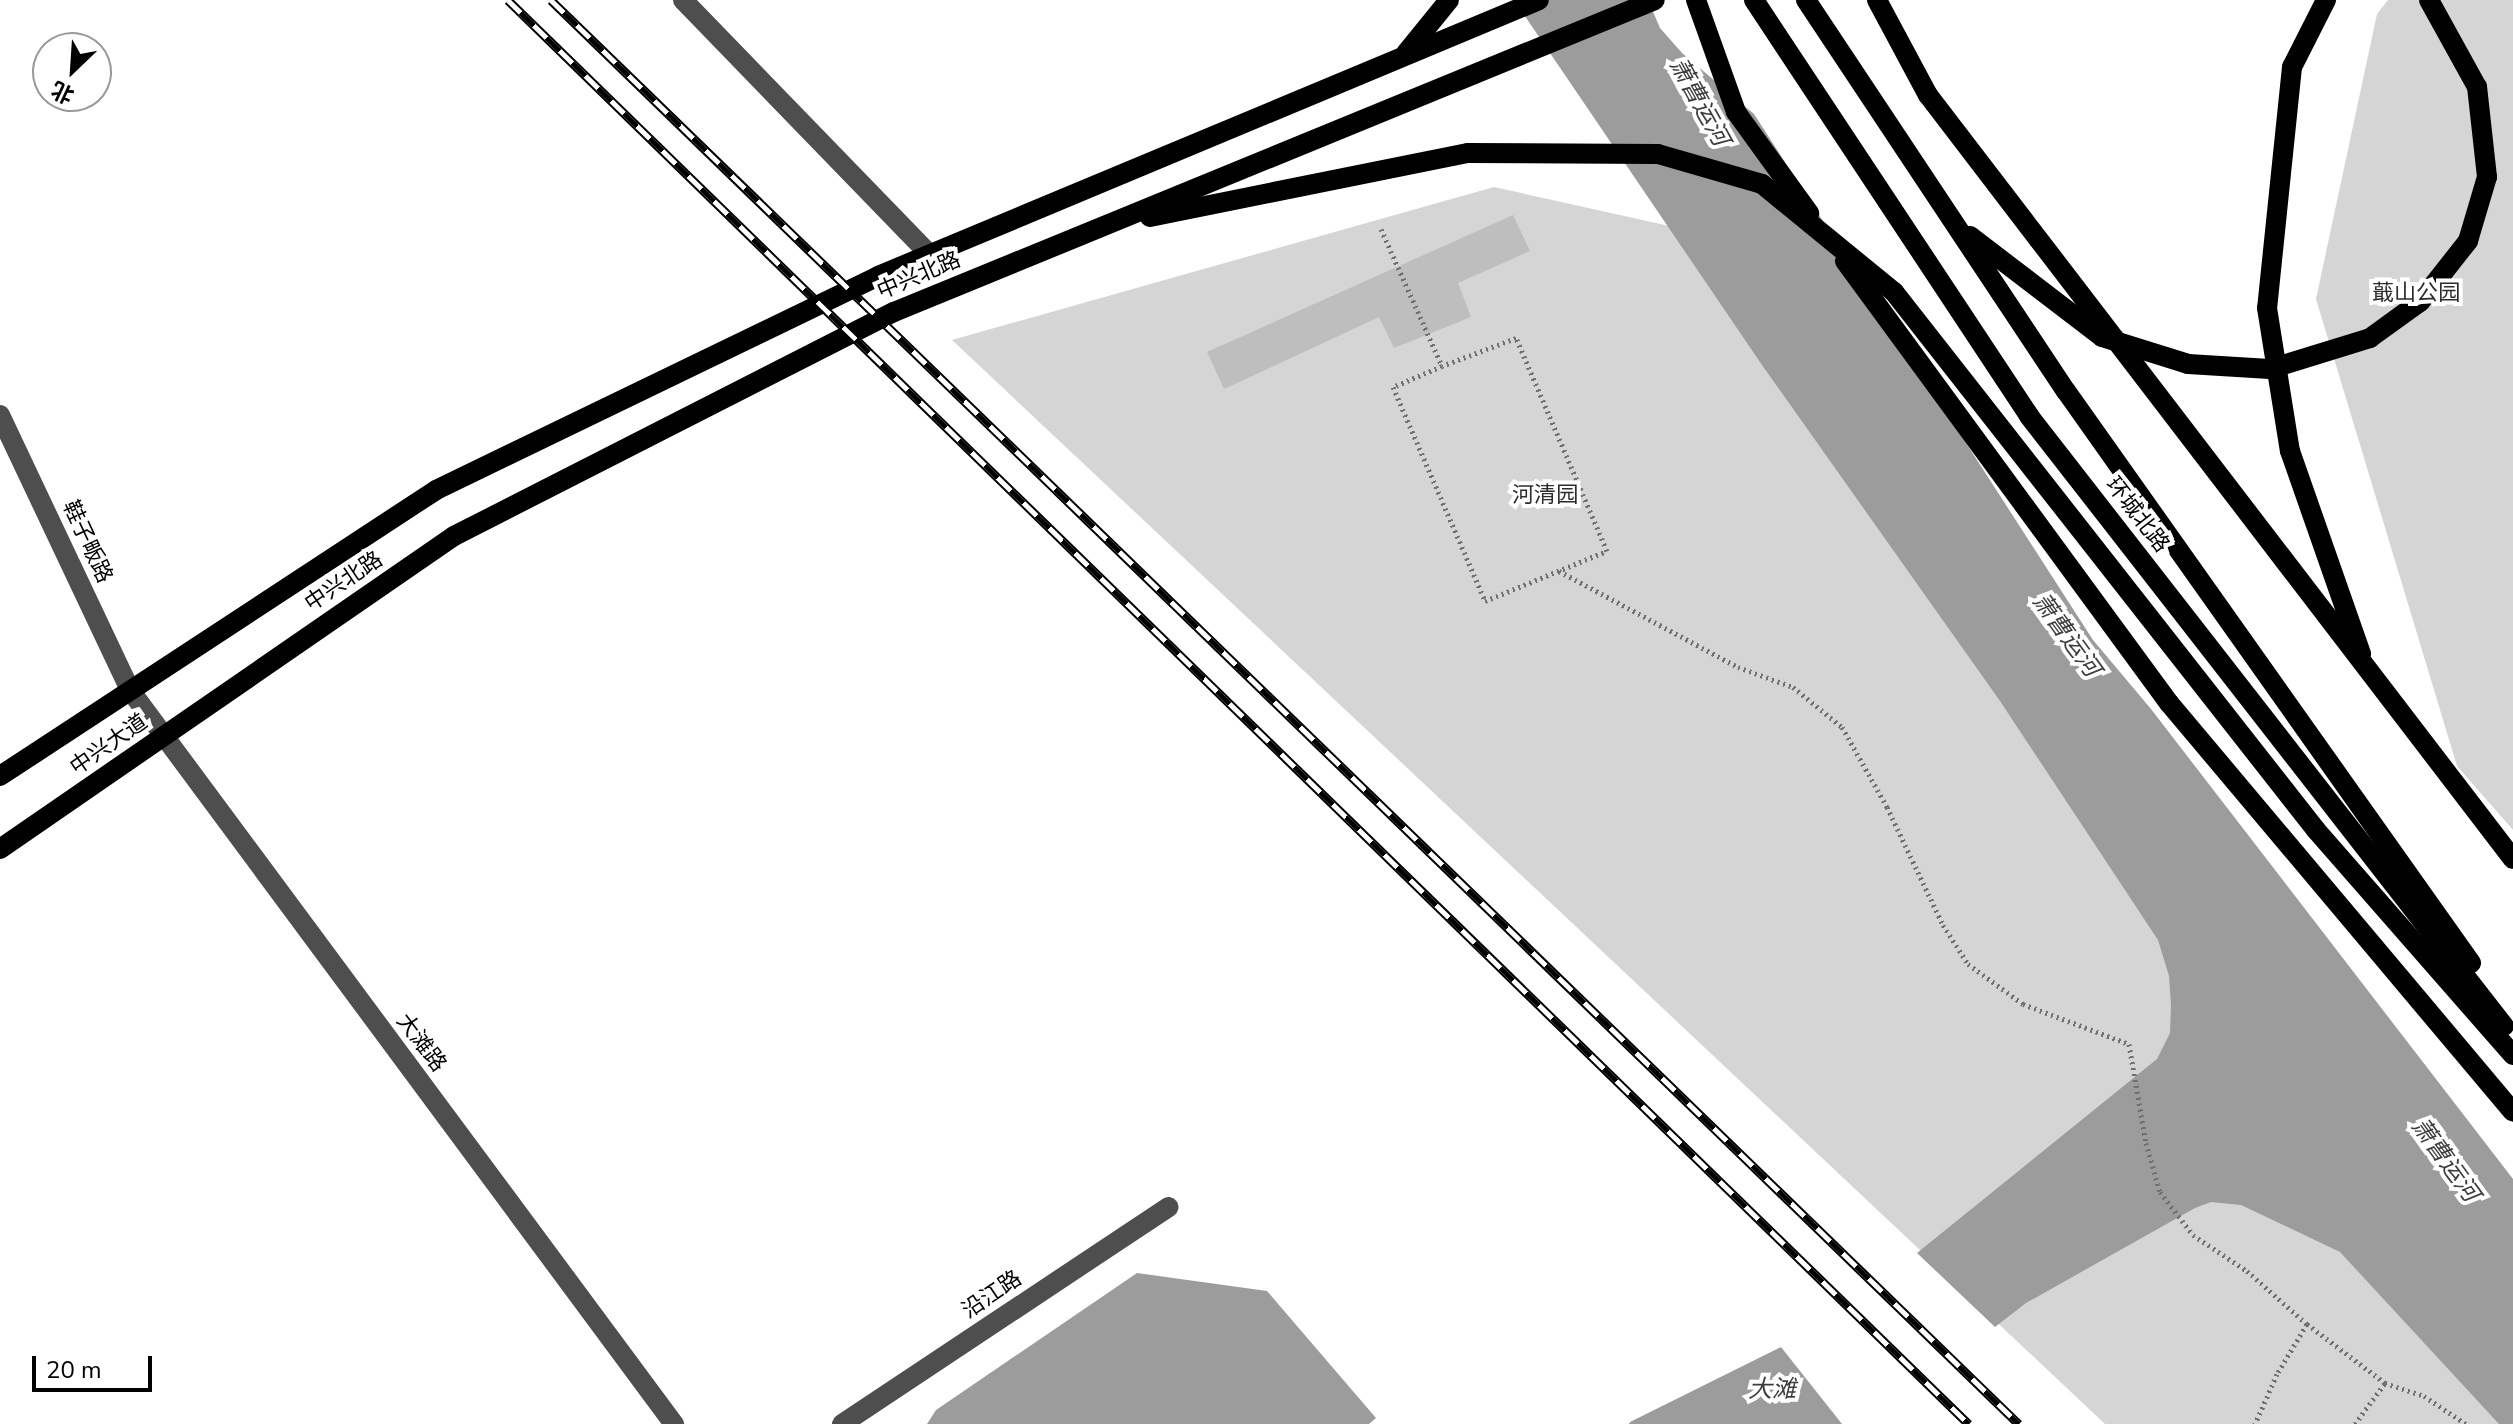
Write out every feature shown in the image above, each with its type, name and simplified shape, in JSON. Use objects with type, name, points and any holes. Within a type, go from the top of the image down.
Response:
[{"type":"main road","points":[[1403,57],[1449,0]]},
{"type":"main road","name":"中兴北路","points":[[197,645],[436,490],[929,254],[1539,0]]},
{"type":"main road","name":"中兴北路","points":[[245,680],[454,536],[894,312],[1655,0]]},
{"type":"main road","points":[[1696,0],[1736,112],[2169,703],[2513,1112]]},
{"type":"main road","name":"环城北路","points":[[1754,0],[2029,416],[2513,1037]]},
{"type":"main road","name":"环城北路","points":[[1806,0],[2066,391],[2513,1022]]},
{"type":"main road","points":[[1877,0],[1928,95],[2367,673],[2513,859]]},
{"type":"main road","points":[[2326,0],[2292,67],[2267,308],[2290,451],[2367,673]]},
{"type":"main road","points":[[1956,225],[2102,337],[2188,364],[2270,369],[2370,338],[2420,302],[2468,241],[2487,177],[2477,87],[2429,0]]},
{"type":"main road","points":[[1101,227],[1468,153],[1658,154],[1762,184],[1894,292],[2316,830],[2513,1055]]},
{"type":"main road","name":"中兴大道","points":[[0,776],[197,645]]},
{"type":"main road","name":"中兴大道","points":[[0,849],[245,680]]},
{"type":"street","points":[[683,0],[929,254]]},
{"type":"street","name":"鞋子畈路","points":[[0,415],[130,690]]},
{"type":"street","name":"大滩路","points":[[130,690],[674,1424]]},
{"type":"street","name":"沿江路","points":[[842,1424],[1168,1207]]},
{"type":"path","points":[[1381,229],[1442,366]]},
{"type":"path","points":[[1516,338],[1607,551],[1485,601],[1393,387],[1442,366],[1516,338]]},
{"type":"path","points":[[1559,571],[1738,667],[1793,687],[1842,727],[1887,807],[1943,925],[1968,964],[2023,1004],[2129,1044],[2146,1143],[2160,1192],[2193,1235],[2247,1271],[2307,1324],[2385,1383],[2424,1396],[2466,1424]]},
{"type":"path","points":[[2255,1424],[2277,1374],[2307,1324]]},
{"type":"path","points":[[2355,1424],[2385,1383]]},
{"type":"green space","name":"蕺山公园","points":[[2388,0],[2513,0],[2513,830],[2457,766],[2316,299],[2377,14]]},
{"type":"green space","name":"河清园","points":[[1494,187],[1719,237],[2513,1424],[2105,1424],[952,340]]},
{"type":"water","name":"萧曹运河","points":[[1514,0],[1648,0],[1660,28],[1682,53],[1754,114],[2093,640],[2151,709],[2513,1179],[2513,1424],[2499,1424],[2340,1252],[2241,1205],[2211,1202],[2195,1208],[2026,1303],[1995,1327],[1917,1253],[2157,1059],[2170,1033],[2171,1005],[2169,976],[2158,940],[2000,701],[1762,365]]},
{"type":"water","points":[[1137,1273],[1267,1291],[1376,1418],[1369,1424],[927,1424],[936,1410]]},
{"type":"water","name":"大滩","points":[[1781,1347],[1842,1424],[1629,1424],[1630,1422]]},
{"type":"building","points":[[1513,215],[1530,251],[1458,283],[1471,317],[1394,348],[1379,317],[1224,389],[1207,352]]},
{"type":"railway","points":[[508,0],[1969,1424]]},
{"type":"railway","points":[[551,0],[2019,1424]]}]
